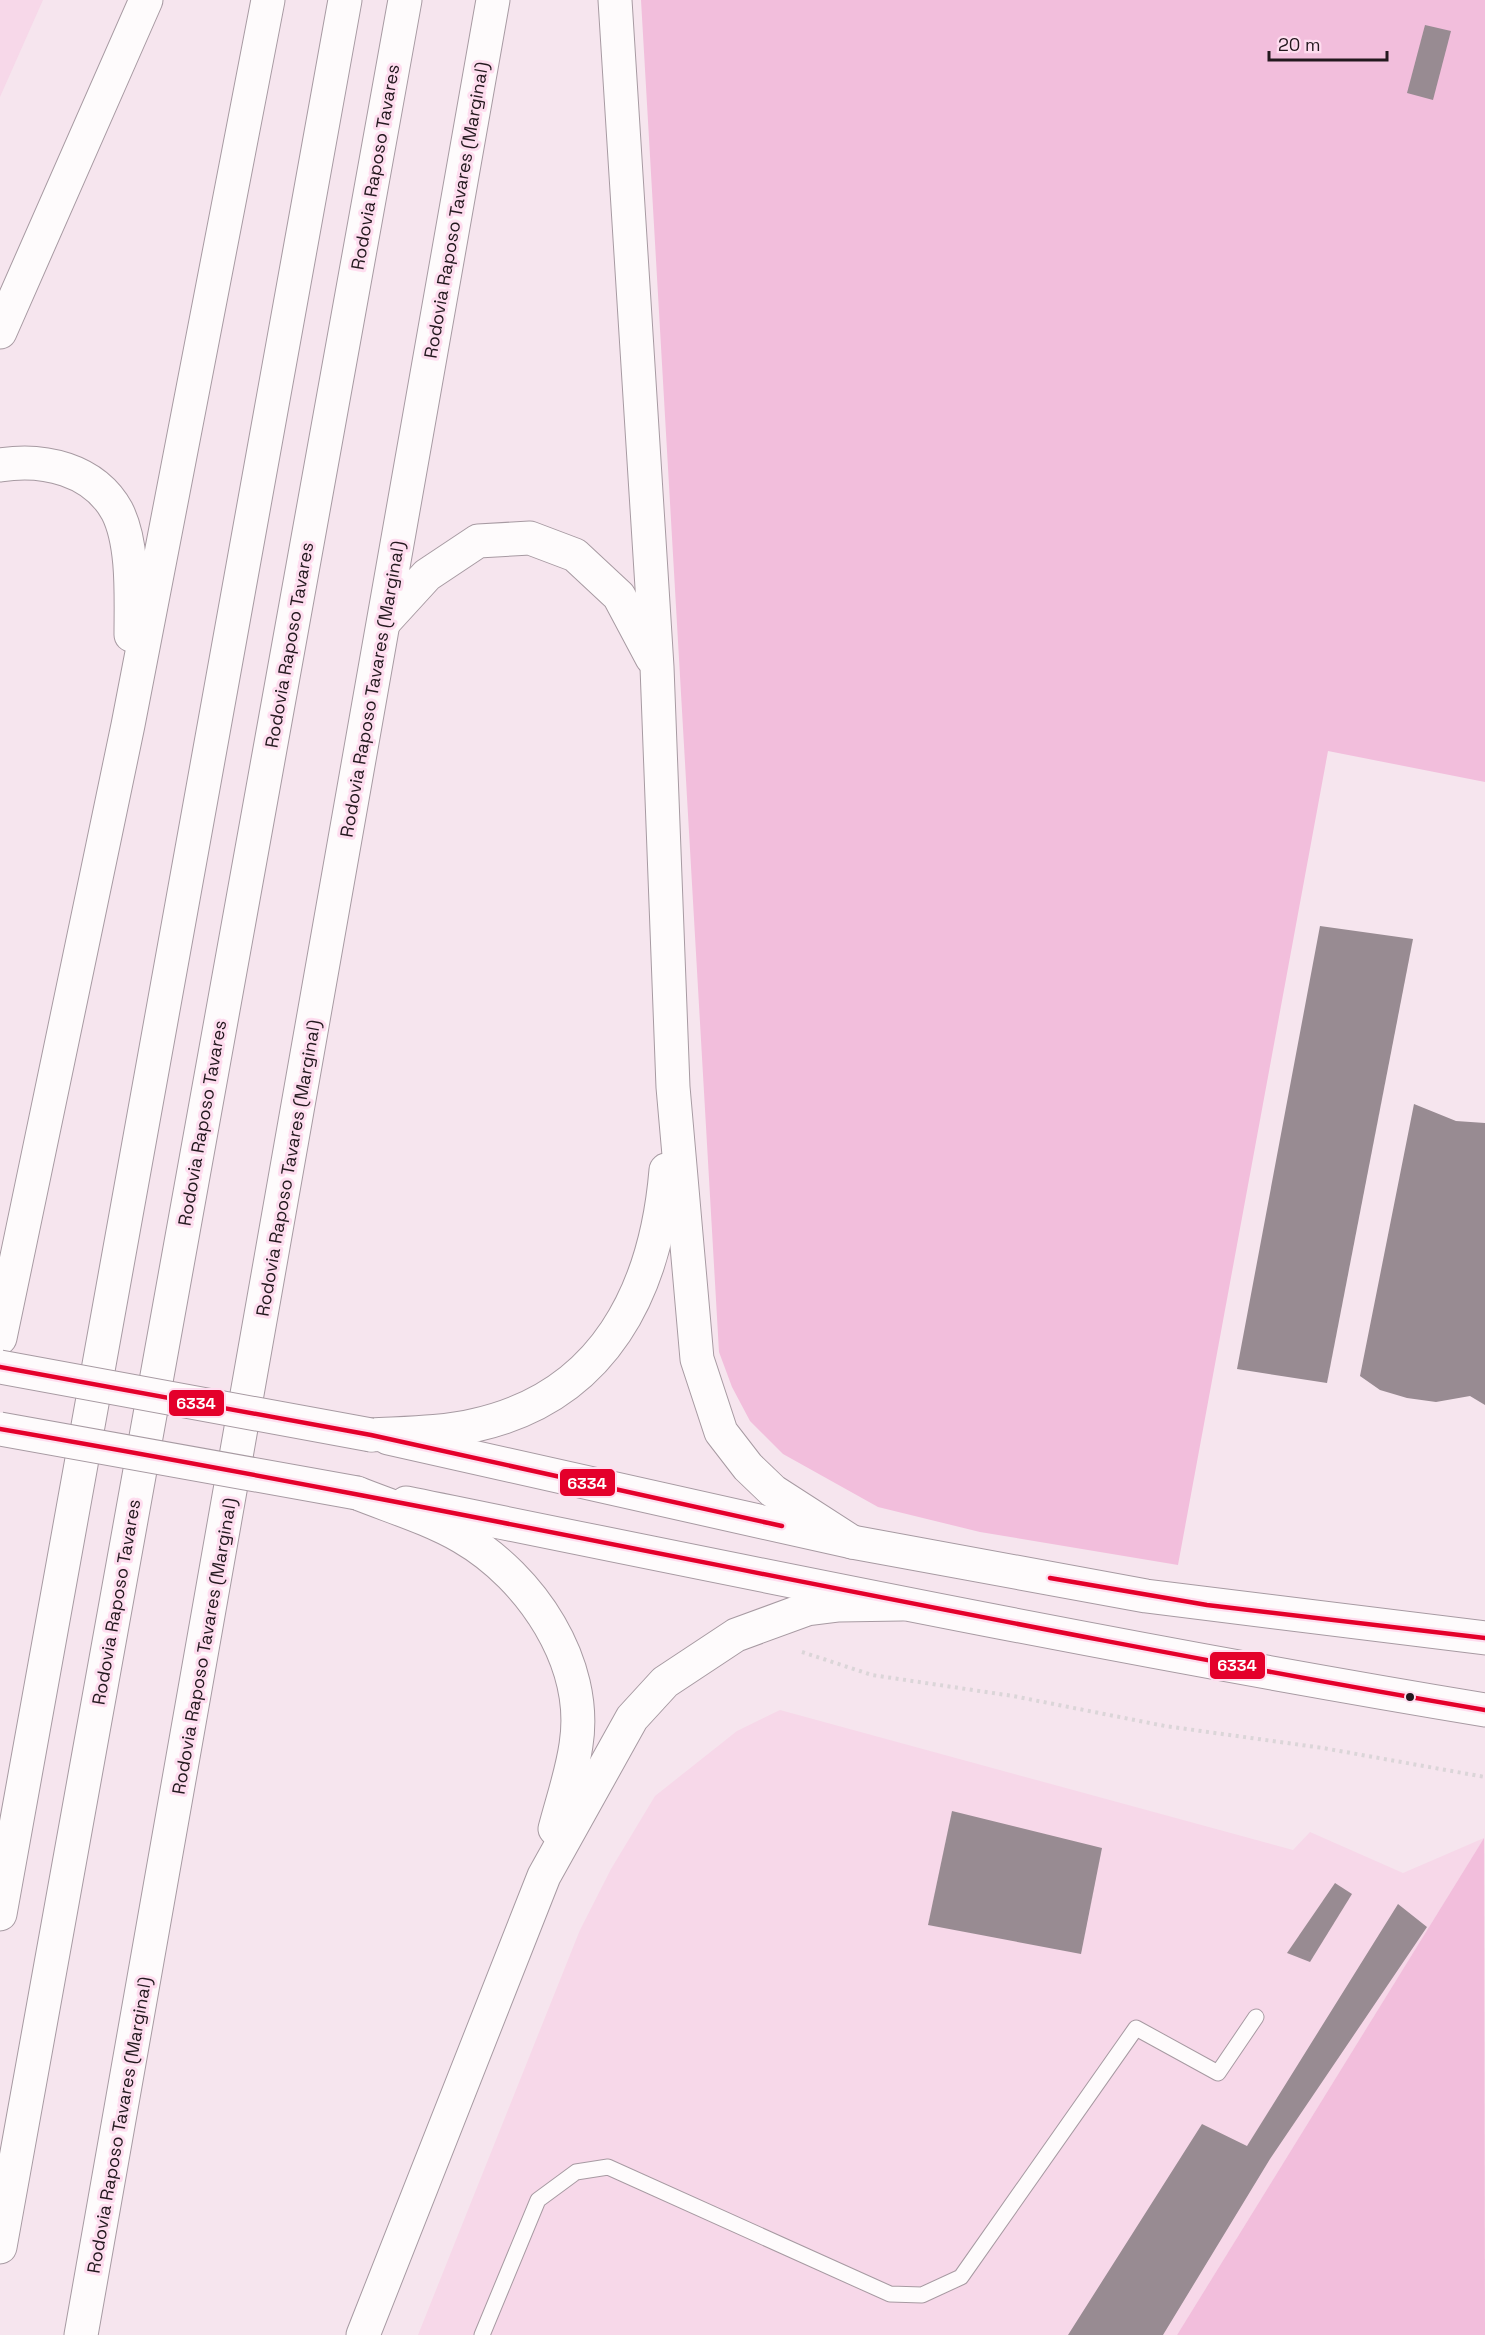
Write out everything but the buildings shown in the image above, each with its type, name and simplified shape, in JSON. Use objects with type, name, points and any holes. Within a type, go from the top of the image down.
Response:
[{"type":"main road","points":[[0,332],[146,0]]},
{"type":"main road","points":[[0,1338],[128,725],[268,0]]},
{"type":"main road","points":[[0,1914],[345,0]]},
{"type":"main road","name":"Rodovia Raposo Tavares","points":[[0,2247],[405,0]]},
{"type":"main road","name":"Rodovia Raposo Tavares (Marginal)","points":[[81,2335],[492,0]]},
{"type":"main road","points":[[615,0],[657,667],[673,1087],[697,1359],[721,1432],[747,1467],[773,1491],[852,1542]]},
{"type":"main road","points":[[0,465],[35,461],[62,468],[83,478],[101,491],[117,512],[130,573],[132,644],[128,725]]},
{"type":"main road","points":[[384,622],[427,575],[478,542],[530,538],[575,555],[619,596],[657,667]]},
{"type":"main road","points":[[371,1435],[433,1432],[489,1421],[523,1410],[559,1388],[590,1364],[612,1339],[631,1309],[660,1228],[673,1087]]},
{"type":"main road","points":[[0,1367],[371,1435],[852,1542],[1146,1596],[1485,1638]]},
{"type":"main road","points":[[0,1428],[357,1493],[902,1604],[1271,1675],[1485,1710]]},
{"type":"main road","points":[[357,1493],[435,1524],[462,1537],[490,1556],[525,1592],[545,1618],[562,1648],[577,1708],[577,1744],[544,1876],[363,2335]]},
{"type":"main road","points":[[544,1876],[632,1718],[665,1682],[704,1654],[736,1635],[774,1620],[818,1608],[902,1604]]},
{"type":"main road","points":[[88,2335],[96,2258]]},
{"type":"lane","points":[[483,2335],[538,2200],[576,2172],[608,2167],[890,2295],[922,2295],[961,2277],[1136,2028],[1218,2073],[1256,2017]]},
{"type":"path","points":[[774,1620],[799,1650],[872,1675],[1013,1696],[1164,1726],[1323,1748],[1485,1777]]},
{"type":"shaded area","points":[[0,0],[43,0],[0,97]]},
{"type":"shaded area","points":[[641,0],[1485,0],[1485,782],[1328,751],[1178,1565],[980,1532],[878,1507],[783,1454],[750,1421],[732,1387],[719,1352]]},
{"type":"shaded area","points":[[780,1710],[1293,1850],[1310,1832],[1403,1873],[1484,1838],[1177,2335],[418,2335],[580,1930],[611,1869],[655,1796],[737,1731]]},
{"type":"shaded area","points":[[1484,1838],[1485,2335],[1177,2335]]},
{"type":"transit line","name":"6334","points":[[0,1367],[371,1435],[782,1526]]},
{"type":"transit line","name":"6334","points":[[0,1429],[371,1497],[1113,1642],[1485,1710]]},
{"type":"transit line","name":"6334","points":[[1050,1578],[1207,1605],[1485,1638]]}]
